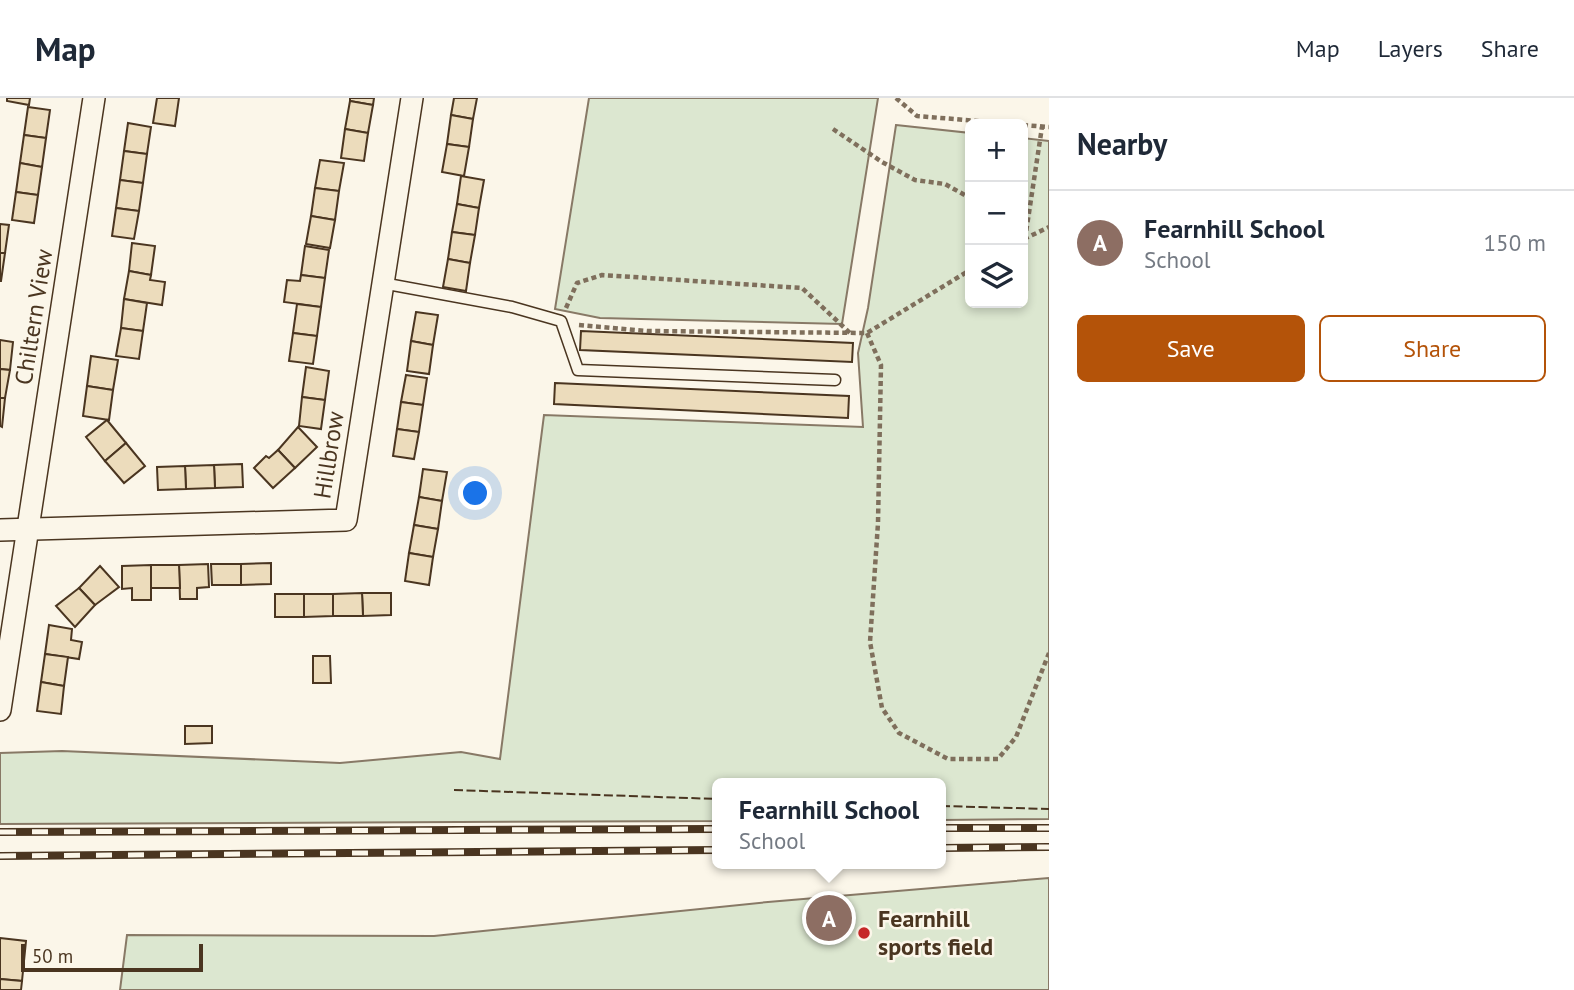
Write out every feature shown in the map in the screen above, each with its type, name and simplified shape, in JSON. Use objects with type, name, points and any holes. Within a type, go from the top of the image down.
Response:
[{"type":"street","name":"Chiltern View","points":[[0,710],[94,98]]},
{"type":"street","name":"Hillbrow","points":[[0,530],[346,520],[412,98]]},
{"type":"lane","points":[[382,283],[512,307],[561,321],[578,370],[835,380]]},
{"type":"path","points":[[896,98],[917,116],[965,120]]},
{"type":"path","points":[[1028,126],[1049,127]]},
{"type":"path","points":[[1028,203],[1042,127]]},
{"type":"path","points":[[833,128],[881,162],[915,180],[945,184],[965,195]]},
{"type":"path","points":[[1028,237],[1049,228]]},
{"type":"path","points":[[850,333],[802,288],[602,275],[577,283],[561,321],[595,328],[647,331],[850,333],[867,333],[965,273]]},
{"type":"path","points":[[867,333],[881,365],[878,523],[870,642],[882,708],[899,733],[948,759],[998,759],[1016,737],[1049,653]]},
{"type":"green space","points":[[589,98],[878,98],[842,324],[600,318],[555,309]]},
{"type":"green space","points":[[896,125],[965,132],[965,308],[1028,308],[1028,139],[1049,141],[1049,819],[946,820],[946,778],[712,778],[712,821],[0,824],[0,753],[62,751],[340,763],[461,752],[500,759],[544,415],[863,427],[858,353],[868,308]]},
{"type":"green space","points":[[1049,878],[1049,990],[120,990],[127,935],[434,936],[768,902]]},
{"type":"building","points":[[7,98],[30,98],[29,105],[7,101]]},
{"type":"building","points":[[157,98],[179,98],[175,126],[153,123]]},
{"type":"building","points":[[350,98],[374,98],[373,105],[350,101]]},
{"type":"building","points":[[454,98],[477,98],[473,119],[451,115]]},
{"type":"building","points":[[350,101],[373,105],[368,133],[345,129]]},
{"type":"building","points":[[28,107],[50,110],[46,138],[24,135]]},
{"type":"building","points":[[451,115],[473,119],[469,147],[447,144]]},
{"type":"building","points":[[128,123],[151,127],[147,154],[124,151]]},
{"type":"building","points":[[345,129],[368,133],[364,161],[341,158]]},
{"type":"building","points":[[24,135],[46,138],[42,167],[20,163]]},
{"type":"building","points":[[447,144],[469,147],[464,176],[442,172]]},
{"type":"building","points":[[124,151],[147,154],[143,183],[120,180]]},
{"type":"building","points":[[320,160],[344,163],[339,191],[315,188]]},
{"type":"building","points":[[20,163],[42,167],[38,195],[16,192]]},
{"type":"building","points":[[461,176],[484,180],[479,208],[457,204]]},
{"type":"building","points":[[120,180],[143,183],[139,211],[116,208]]},
{"type":"building","points":[[315,188],[339,191],[335,220],[311,216]]},
{"type":"building","points":[[16,192],[38,195],[34,223],[12,220]]},
{"type":"building","points":[[457,204],[479,208],[475,235],[452,232]]},
{"type":"building","points":[[116,208],[139,211],[134,239],[112,236]]},
{"type":"building","points":[[311,216],[335,220],[330,248],[306,244]]},
{"type":"building","points":[[0,224],[9,225],[5,253],[0,253]]},
{"type":"building","points":[[452,232],[475,235],[470,263],[448,259]]},
{"type":"building","points":[[132,243],[155,246],[151,275],[129,271]]},
{"type":"building","points":[[305,246],[329,250],[325,278],[301,275]]},
{"type":"building","points":[[0,253],[5,253],[1,281],[0,281]]},
{"type":"building","points":[[448,259],[470,263],[466,291],[443,287]]},
{"type":"building","points":[[129,271],[151,275],[150,280],[165,282],[162,305],[124,299]]},
{"type":"building","points":[[301,275],[325,278],[321,307],[284,302],[287,280],[300,281]]},
{"type":"building","points":[[124,299],[147,303],[143,331],[121,328]]},
{"type":"building","points":[[297,304],[321,307],[317,336],[293,333]]},
{"type":"building","points":[[416,312],[438,315],[433,345],[411,341]]},
{"type":"building","points":[[121,328],[143,331],[139,359],[116,356]]},
{"type":"building","points":[[581,331],[853,343],[852,362],[580,350]]},
{"type":"building","points":[[293,333],[317,336],[313,364],[289,361]]},
{"type":"building","points":[[0,340],[13,342],[10,370],[0,369]]},
{"type":"building","points":[[411,341],[433,345],[429,374],[407,371]]},
{"type":"building","points":[[91,356],[118,360],[113,390],[87,386]]},
{"type":"building","points":[[306,367],[329,371],[325,400],[302,397]]},
{"type":"building","points":[[0,369],[10,370],[5,398],[0,398]]},
{"type":"building","points":[[406,375],[427,378],[423,405],[401,402]]},
{"type":"building","points":[[555,383],[849,396],[848,418],[554,404]]},
{"type":"building","points":[[87,386],[113,390],[109,420],[83,416]]},
{"type":"building","points":[[302,397],[325,400],[321,429],[299,426]]},
{"type":"building","points":[[0,398],[5,398],[2,427],[0,426]]},
{"type":"building","points":[[401,402],[423,405],[419,432],[397,429]]},
{"type":"building","points":[[107,420],[126,443],[105,461],[86,437]]},
{"type":"building","points":[[298,427],[317,447],[295,468],[278,450]]},
{"type":"building","points":[[397,429],[419,432],[414,459],[393,456]]},
{"type":"building","points":[[126,443],[145,466],[124,483],[105,461]]},
{"type":"building","points":[[278,450],[295,468],[273,488],[254,468],[266,456],[269,458]]},
{"type":"building","points":[[242,464],[243,487],[215,488],[214,465]]},
{"type":"building","points":[[214,465],[215,488],[186,489],[185,466]]},
{"type":"building","points":[[185,466],[186,489],[158,490],[157,467]]},
{"type":"building","points":[[423,469],[447,472],[442,501],[419,497]]},
{"type":"building","points":[[419,497],[442,501],[438,529],[414,525]]},
{"type":"building","points":[[414,525],[438,529],[433,557],[409,553]]},
{"type":"building","points":[[409,553],[433,557],[429,585],[405,581]]},
{"type":"building","points":[[271,563],[271,584],[241,585],[241,564]]},
{"type":"building","points":[[208,564],[209,587],[197,588],[197,599],[180,599],[179,565]]},
{"type":"building","points":[[211,564],[241,564],[241,585],[212,585]]},
{"type":"building","points":[[151,565],[151,600],[132,600],[132,588],[122,589],[122,566]]},
{"type":"building","points":[[151,565],[179,565],[180,588],[151,588]]},
{"type":"building","points":[[100,566],[119,587],[95,605],[79,588]]},
{"type":"building","points":[[79,588],[95,605],[75,627],[56,606]]},
{"type":"building","points":[[362,593],[391,593],[391,615],[363,616]]},
{"type":"building","points":[[362,593],[363,616],[333,616],[333,594]]},
{"type":"building","points":[[275,594],[304,594],[304,617],[275,617]]},
{"type":"building","points":[[304,594],[333,594],[333,616],[304,617]]},
{"type":"building","points":[[49,625],[72,629],[71,640],[82,642],[79,659],[45,654]]},
{"type":"building","points":[[45,654],[68,657],[64,686],[41,682]]},
{"type":"building","points":[[313,656],[330,656],[331,683],[313,683]]},
{"type":"building","points":[[41,682],[64,686],[61,714],[37,711]]},
{"type":"building","points":[[185,726],[212,726],[212,743],[185,744]]},
{"type":"building","points":[[0,938],[26,941],[22,981],[0,979]]},
{"type":"building","points":[[0,979],[22,981],[21,990],[0,990]]},
{"type":"railway","points":[[946,828],[1049,828]]},
{"type":"railway","points":[[0,832],[712,829]]},
{"type":"railway","points":[[946,848],[1049,847]]},
{"type":"railway","points":[[0,856],[712,850]]},
{"type":"fence","points":[[454,790],[712,799]]},
{"type":"fence","points":[[946,806],[1049,809]]},
{"type":"place","name":"Fearnhill School","points":[[829,918]]},
{"type":"place","name":"Fearnhill sports field","points":[[864,933]]}]
